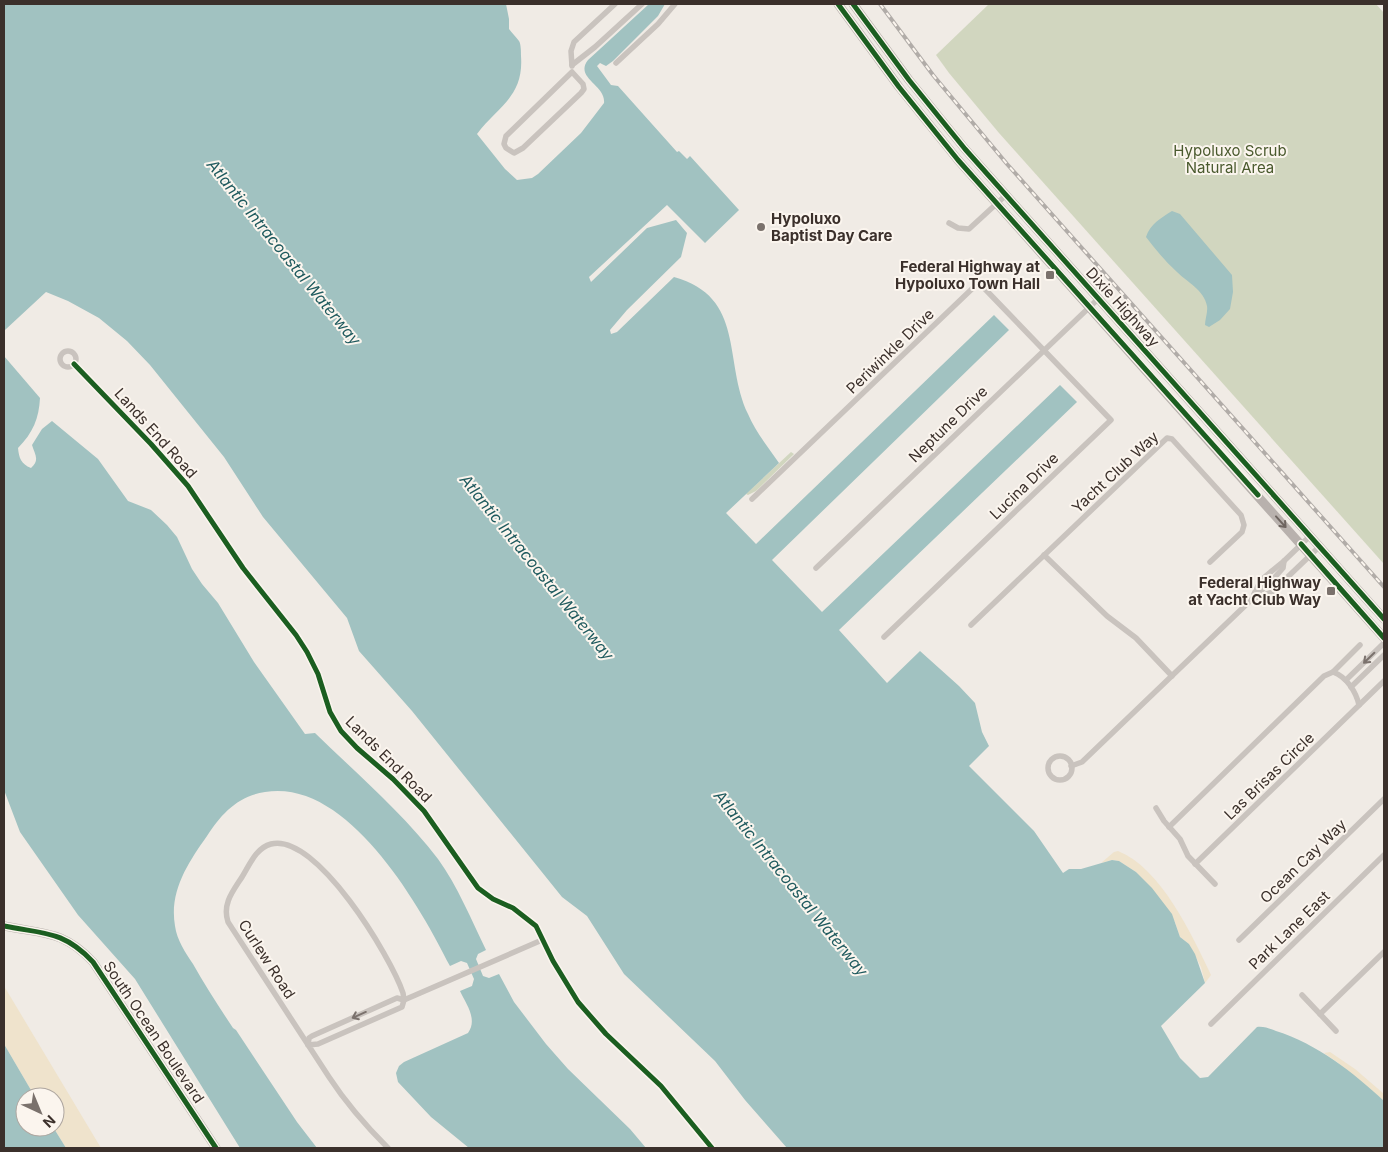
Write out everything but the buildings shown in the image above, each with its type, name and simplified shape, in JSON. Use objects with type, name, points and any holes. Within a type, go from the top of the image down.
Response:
[{"type":"main road","name":"Dixie Highway","points":[[838,4],[899,87],[940,138],[1384,638]]},
{"type":"main road","name":"Dixie Highway","points":[[853,4],[909,80],[965,149],[1384,619]]},
{"type":"main road","points":[[899,87],[909,80]]},
{"type":"main road","name":"South Ocean Boulevard","points":[[4,926],[56,935],[76,946],[93,962],[216,1148]]},
{"type":"street","points":[[615,4],[574,42],[571,51],[572,69],[583,84],[584,89],[523,148],[514,152],[510,151],[504,144],[506,136],[572,69],[642,4]]},
{"type":"street","points":[[616,63],[658,24],[675,4]]},
{"type":"street","points":[[949,223],[958,228],[969,229],[1006,195]]},
{"type":"street","name":"Periwinkle Drive","points":[[752,499],[975,286],[984,288],[1044,350]]},
{"type":"street","name":"Neptune Drive","points":[[816,568],[1098,299]]},
{"type":"street","name":"Lucina Drive","points":[[884,637],[1111,420],[1044,350]]},
{"type":"street","name":"Lands End Road","points":[[74,364],[151,444],[188,486],[243,568],[296,635],[307,652],[318,674],[330,712],[341,731],[357,748],[393,779],[424,811],[478,888],[533,922],[565,982],[594,1020],[616,1044],[662,1086],[712,1148]]},
{"type":"street","name":"Yacht Club Way","points":[[972,625],[1167,438],[1172,439],[1241,516],[1244,525],[1242,532],[1210,562]]},
{"type":"street","points":[[1252,599],[1261,580],[1310,536]]},
{"type":"street","points":[[1252,599],[1272,592],[1320,546]]},
{"type":"street","points":[[1044,555],[1107,616],[1136,638],[1172,676]]},
{"type":"street","points":[[1072,766],[1082,762],[1275,577],[1283,568],[1284,561]]},
{"type":"street","points":[[1271,571],[1281,584]]},
{"type":"street","points":[[1346,680],[1384,643]]},
{"type":"street","points":[[1169,827],[1324,676],[1334,672],[1360,645]]},
{"type":"street","points":[[1351,686],[1384,655]]},
{"type":"street","points":[[1334,672],[1351,686],[1360,706]]},
{"type":"street","name":"Las Brisas Circle","points":[[1195,864],[1384,681]]},
{"type":"street","points":[[1058,756],[1068,759],[1072,766],[1070,774],[1060,780],[1052,777],[1048,770],[1049,762],[1058,756]]},
{"type":"street","name":"Ocean Cay Way","points":[[1240,940],[1384,799]]},
{"type":"street","points":[[1156,808],[1180,840],[1188,856],[1215,884]]},
{"type":"street","name":"Curlew Road","points":[[388,1148],[358,1118],[343,1098],[226,917],[228,899],[254,857],[263,847],[278,842],[292,846],[323,869],[336,883],[376,937],[401,986],[404,1000]]},
{"type":"street","name":"Park Lane East","points":[[1211,1024],[1384,855]]},
{"type":"street","points":[[404,1000],[402,1007],[318,1044],[308,1045],[309,1038],[312,1036],[397,998],[404,1000],[542,940]]},
{"type":"street","points":[[1320,1014],[1384,952]]},
{"type":"street","points":[[1302,995],[1336,1031]]},
{"type":"green space","name":"Hypoluxo Scrub Natural Area","points":[[989,4],[1376,4],[1384,13],[1384,564],[999,133],[936,55]]},
{"type":"green space","points":[[791,452],[794,454],[756,491],[748,495],[746,494]]},
{"type":"sand","points":[[1118,851],[1134,860],[1148,872],[1174,904],[1211,975],[1205,983],[1201,967],[1189,944],[1180,937],[1175,922],[1136,872],[1119,861],[1112,860],[1101,863]]},
{"type":"sand","points":[[4,986],[64,1087],[29,1087],[4,1044]]},
{"type":"sand","points":[[1330,1052],[1355,1069],[1384,1094],[1384,1101],[1324,1053]]},
{"type":"sand","points":[[65,1088],[101,1148],[66,1148],[59,1137],[65,1137]]},
{"type":"water","name":"Atlantic Intracoastal Waterway","points":[[4,4],[506,4],[509,29],[521,46],[521,70],[518,82],[508,100],[477,134],[505,169],[517,180],[532,178],[538,174],[581,133],[604,103],[600,91],[587,77],[585,72],[588,60],[649,4],[665,4],[658,16],[613,61],[606,66],[600,63],[597,66],[611,85],[618,86],[677,152],[679,151],[687,159],[690,156],[739,210],[705,243],[667,205],[589,277],[591,282],[647,228],[676,220],[687,233],[681,257],[627,310],[610,330],[611,334],[617,332],[674,277],[697,286],[712,299],[722,315],[729,333],[736,373],[748,414],[758,433],[779,463],[726,513],[756,544],[994,315],[1009,330],[772,560],[822,612],[1060,385],[1077,402],[839,630],[887,683],[920,651],[975,703],[982,732],[989,746],[969,766],[1034,831],[1063,873],[1069,869],[1081,869],[1112,860],[1119,861],[1136,872],[1152,888],[1172,914],[1180,937],[1189,944],[1195,954],[1205,983],[1161,1026],[1180,1058],[1200,1078],[1208,1077],[1257,1027],[1267,1028],[1291,1037],[1306,1043],[1334,1060],[1384,1101],[1384,1148],[787,1148],[745,1100],[715,1061],[624,974],[587,916],[562,897],[412,711],[359,651],[347,618],[263,517],[224,457],[150,365],[127,341],[99,318],[68,301],[46,292],[5,330],[4,345]]},
{"type":"water","points":[[1172,211],[1180,214],[1232,275],[1233,292],[1230,309],[1220,320],[1209,327],[1205,325],[1207,308],[1202,295],[1168,264],[1146,237],[1153,225]]},
{"type":"water","points":[[4,356],[40,398],[34,425],[28,437],[18,448],[23,463],[31,468],[34,465],[36,457],[32,445],[42,429],[52,421],[98,459],[128,501],[151,510],[167,525],[177,537],[192,569],[218,603],[254,662],[305,734],[315,733],[363,778],[395,809],[438,859],[458,892],[486,950],[478,954],[476,959],[483,976],[489,978],[499,974],[514,1002],[546,1044],[568,1069],[630,1129],[646,1148],[469,1148],[431,1117],[398,1082],[396,1073],[399,1066],[404,1062],[468,1033],[472,1022],[468,1006],[460,991],[472,986],[474,979],[467,963],[461,961],[450,966],[420,911],[399,880],[377,851],[351,825],[324,805],[295,793],[265,792],[255,794],[238,802],[224,813],[212,828],[187,867],[177,889],[174,913],[178,936],[187,955],[233,1028],[317,1148],[240,1148],[135,979],[78,915],[20,832],[4,790]]},
{"type":"water","points":[[4,1044],[29,1087],[15,1087],[15,1137],[59,1137],[66,1148],[4,1148]]},
{"type":"railway","points":[[880,4],[933,75],[1007,164],[1384,587]]},
{"type":"cycle path","points":[[838,4],[899,87],[958,160],[1258,495]]},
{"type":"cycle path","points":[[853,4],[909,80],[965,149],[1384,619]]},
{"type":"cycle path","points":[[74,364],[151,444],[188,486],[243,568],[296,635],[307,652],[318,674],[330,712],[341,731],[357,748],[393,779],[424,811],[478,888],[493,899],[513,908],[536,926],[553,961],[578,1002],[606,1034],[661,1086],[712,1148]]},
{"type":"cycle path","points":[[1301,544],[1384,638]]},
{"type":"cycle path","points":[[4,926],[41,932],[62,939],[72,944],[93,962],[216,1148]]},
{"type":"place","name":"Hypoluxo Baptist Day Care","points":[[761,227]]},
{"type":"place","name":"Federal Highway at Hypoluxo Town Hall","points":[[1050,275]]},
{"type":"place","name":"Federal Highway at Yacht Club Way","points":[[1331,591]]}]
